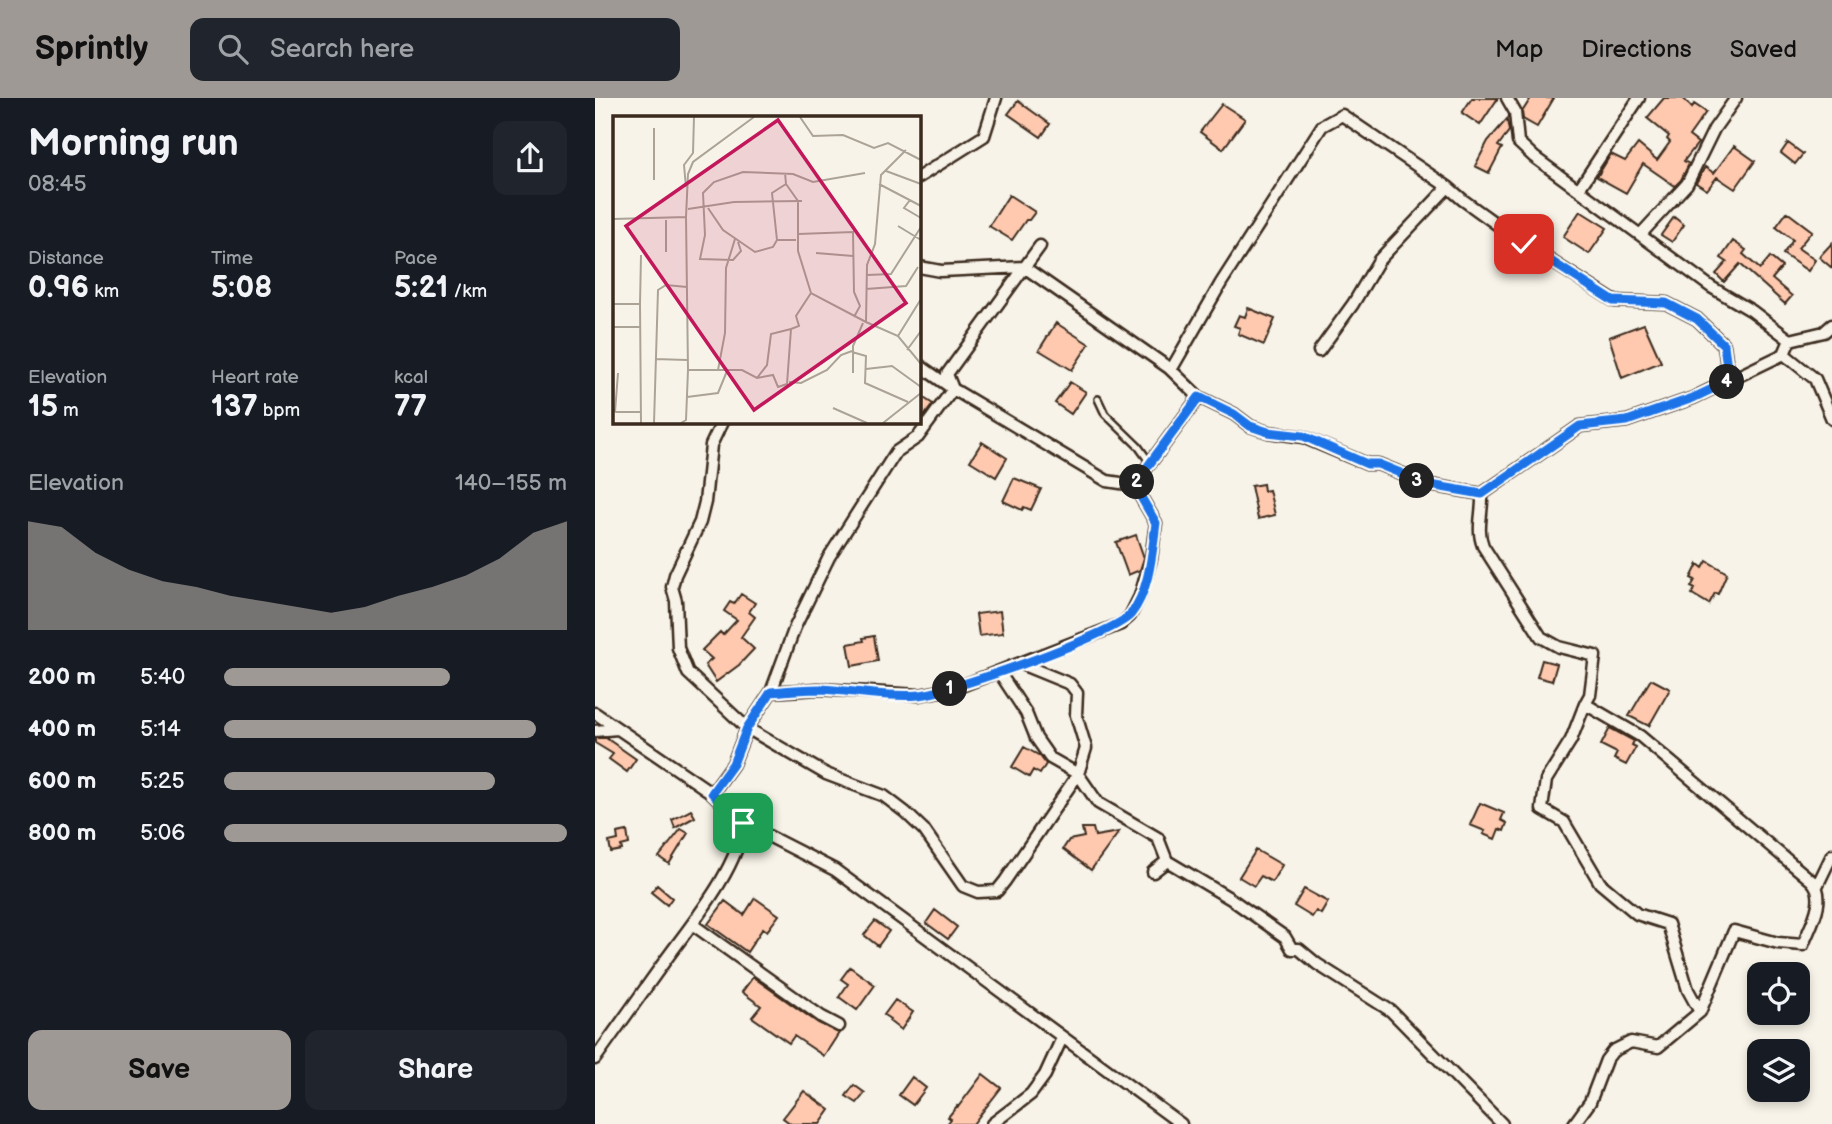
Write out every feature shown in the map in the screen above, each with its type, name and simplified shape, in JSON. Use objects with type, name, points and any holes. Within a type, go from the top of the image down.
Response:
[{"type":"street","points":[[921,176],[984,136],[996,98]]},
{"type":"street","points":[[1507,98],[1515,112],[1518,142],[1534,157],[1711,287],[1752,311],[1790,340]]},
{"type":"street","points":[[1579,189],[1639,98]]},
{"type":"street","points":[[1641,234],[1687,184],[1714,130],[1736,98]]},
{"type":"street","points":[[1171,370],[1221,283],[1322,125],[1342,115],[1448,187],[1524,244],[1613,301],[1666,303],[1697,319],[1724,345],[1729,381]]},
{"type":"street","points":[[1319,351],[1353,304],[1379,260],[1448,187]]},
{"type":"street","points":[[953,389],[947,374],[1040,246]]},
{"type":"street","points":[[921,267],[941,271],[1024,267],[1171,370],[1199,397],[1234,414],[1250,426],[1268,432],[1303,436],[1367,464],[1378,464],[1419,481],[1482,494],[1580,426],[1627,421],[1693,398],[1784,354],[1790,340]]},
{"type":"street","points":[[1790,340],[1824,332],[1832,325]]},
{"type":"street","points":[[1784,354],[1815,379],[1832,419]]},
{"type":"street","points":[[921,366],[953,389],[1107,481],[1134,485]]},
{"type":"street","points":[[712,793],[733,764],[747,728],[771,692],[795,627],[829,557],[896,452],[918,437],[953,389]]},
{"type":"street","points":[[1134,485],[1199,397]]},
{"type":"street","points":[[721,424],[711,444],[705,502],[700,522],[672,587],[676,601],[678,648],[688,673],[747,728],[826,774],[884,796],[924,830],[963,886],[978,892],[997,891],[1078,774],[1086,748],[1076,715],[1077,693],[1070,684],[1055,676],[1021,664]]},
{"type":"street","points":[[771,692],[817,689],[919,695],[956,688],[1121,624],[1134,609],[1140,596],[1151,559],[1156,523],[1134,485]]},
{"type":"street","points":[[1482,494],[1483,511],[1479,536],[1483,547],[1541,637],[1559,647],[1595,656],[1590,695],[1571,740],[1546,780],[1542,809],[1564,822],[1600,883],[1637,914],[1668,924],[1688,990],[1700,1012]]},
{"type":"street","points":[[999,672],[1026,713],[1036,738],[1050,758],[1078,774],[1098,803],[1158,838],[1167,862],[1231,899],[1285,937],[1292,948],[1299,949],[1317,964],[1391,1011],[1502,1124]]},
{"type":"street","points":[[1574,1124],[1590,1102],[1606,1060],[1613,1051],[1631,1042],[1658,1047],[1700,1012],[1734,931],[1777,943],[1803,945],[1820,897],[1817,886],[1640,736],[1585,704]]},
{"type":"street","points":[[595,713],[712,793],[743,823],[835,870],[1181,1124]]},
{"type":"street","points":[[595,731],[617,729]]},
{"type":"street","points":[[595,1059],[692,924],[732,862],[741,840],[743,823]]},
{"type":"street","points":[[1817,886],[1832,855]]},
{"type":"street","points":[[1153,872],[1167,862]]},
{"type":"street","points":[[692,924],[839,1026]]},
{"type":"street","points":[[992,1124],[1031,1094],[1045,1075],[1062,1038]]},
{"type":"lane","points":[[1098,399],[1105,414],[1138,446],[1151,464]]},
{"type":"building","points":[[1472,98],[1498,98],[1480,125],[1462,113]]},
{"type":"building","points":[[1531,98],[1554,98],[1537,127],[1523,119],[1522,112]]},
{"type":"building","points":[[1664,98],[1683,98],[1692,108],[1694,104],[1706,112],[1689,136],[1698,143],[1684,161],[1689,164],[1681,180],[1675,186],[1643,164],[1626,193],[1597,177],[1611,154],[1625,161],[1638,144],[1657,160],[1670,142],[1667,139],[1669,136],[1647,118]]},
{"type":"building","points":[[1018,101],[1050,124],[1041,137],[1008,114]]},
{"type":"building","points":[[1222,104],[1245,119],[1223,149],[1200,132]]},
{"type":"building","points":[[1507,119],[1509,131],[1498,146],[1502,148],[1489,173],[1475,166],[1488,141]]},
{"type":"building","points":[[1788,143],[1803,154],[1795,164],[1781,153]]},
{"type":"building","points":[[1734,146],[1755,161],[1735,189],[1717,177],[1707,190],[1696,183],[1705,167],[1714,173]]},
{"type":"building","points":[[1009,195],[1035,212],[1012,240],[989,226]]},
{"type":"building","points":[[1580,211],[1607,228],[1589,254],[1563,237]]},
{"type":"building","points":[[1787,212],[1812,231],[1798,248],[1815,260],[1808,271],[1783,254],[1793,240],[1776,227]]},
{"type":"building","points":[[1674,217],[1684,225],[1672,242],[1661,235]]},
{"type":"building","points":[[1733,241],[1746,250],[1743,254],[1760,269],[1770,257],[1782,267],[1772,279],[1792,296],[1785,304],[1740,264],[1724,282],[1716,274],[1727,262],[1721,258]]},
{"type":"building","points":[[1832,243],[1832,268],[1819,257]]},
{"type":"building","points":[[1248,308],[1275,319],[1264,345],[1238,334],[1240,328],[1234,326],[1239,315],[1245,317]]},
{"type":"building","points":[[1056,323],[1089,344],[1072,370],[1039,350]]},
{"type":"building","points":[[1644,324],[1661,362],[1622,378],[1609,337]]},
{"type":"building","points":[[1070,382],[1086,392],[1071,414],[1055,403]]},
{"type":"building","points":[[921,396],[933,404],[921,420]]},
{"type":"building","points":[[982,442],[1007,458],[996,477],[970,461]]},
{"type":"building","points":[[1014,478],[1041,489],[1031,510],[1024,507],[1022,510],[1003,501]]},
{"type":"building","points":[[1263,484],[1264,491],[1269,490],[1275,515],[1258,519],[1251,486]]},
{"type":"building","points":[[1136,535],[1144,558],[1140,570],[1128,575],[1116,542]]},
{"type":"building","points":[[1707,561],[1727,573],[1718,594],[1715,593],[1709,604],[1692,594],[1695,589],[1691,587],[1695,580],[1691,578],[1698,564],[1703,568]]},
{"type":"building","points":[[741,594],[755,603],[749,612],[755,617],[741,637],[754,649],[739,665],[716,682],[705,665],[712,659],[702,650],[720,632],[723,635],[737,620],[724,611],[730,602],[734,604]]},
{"type":"building","points":[[1000,611],[1003,633],[979,636],[976,614]]},
{"type":"building","points":[[874,636],[878,661],[852,666],[848,644]]},
{"type":"building","points":[[1542,660],[1557,664],[1552,681],[1537,677]]},
{"type":"building","points":[[1651,679],[1670,689],[1649,726],[1629,716]]},
{"type":"building","points":[[1610,728],[1634,741],[1632,745],[1636,747],[1626,765],[1614,759],[1617,753],[1601,745]]},
{"type":"building","points":[[595,738],[606,738],[636,759],[627,772],[609,759],[613,754],[595,743]]},
{"type":"building","points":[[1024,747],[1040,756],[1046,764],[1040,774],[1033,770],[1029,777],[1012,767]]},
{"type":"building","points":[[1480,803],[1504,813],[1501,820],[1507,823],[1504,831],[1499,829],[1495,839],[1470,825]]},
{"type":"building","points":[[691,810],[695,817],[675,828],[672,820]]},
{"type":"building","points":[[1082,828],[1093,828],[1095,836],[1119,832],[1091,870],[1063,849],[1069,840],[1084,837]]},
{"type":"building","points":[[681,829],[688,833],[669,864],[659,857]]},
{"type":"building","points":[[627,831],[629,844],[621,846],[622,850],[611,852],[609,842],[618,840],[617,833]]},
{"type":"building","points":[[1256,850],[1282,865],[1272,882],[1261,876],[1254,886],[1239,877]]},
{"type":"building","points":[[657,885],[672,898],[667,905],[651,892]]},
{"type":"building","points":[[1304,889],[1328,902],[1321,914],[1316,911],[1312,917],[1294,906]]},
{"type":"building","points":[[755,898],[779,915],[767,931],[763,928],[747,952],[708,924],[725,901],[744,915]]},
{"type":"building","points":[[935,910],[957,927],[948,939],[926,923]]},
{"type":"building","points":[[875,921],[889,931],[878,946],[864,935]]},
{"type":"building","points":[[850,967],[875,985],[857,1010],[839,997],[848,984],[841,979]]},
{"type":"building","points":[[753,977],[818,1023],[839,1033],[824,1056],[794,1036],[789,1043],[752,1017],[761,1006],[742,992]]},
{"type":"building","points":[[895,1000],[913,1012],[901,1030],[884,1015]]},
{"type":"building","points":[[983,1074],[1001,1088],[973,1124],[947,1124],[951,1119],[948,1117]]},
{"type":"building","points":[[912,1077],[926,1088],[913,1105],[899,1095]]},
{"type":"building","points":[[854,1085],[865,1093],[857,1103],[846,1096]]},
{"type":"building","points":[[804,1091],[830,1110],[820,1124],[791,1124],[783,1118]]},
{"type":"route","points":[[743,823],[712,793],[733,764],[747,728],[771,692],[817,689],[919,695],[956,688],[1092,636],[1121,624],[1130,616],[1148,572],[1156,523],[1134,485],[1199,397],[1234,414],[1250,426],[1268,432],[1303,436],[1367,464],[1378,464],[1430,485],[1482,494],[1580,426],[1627,421],[1693,398],[1729,381],[1724,345],[1697,319],[1666,303],[1613,301],[1524,244]]}]
